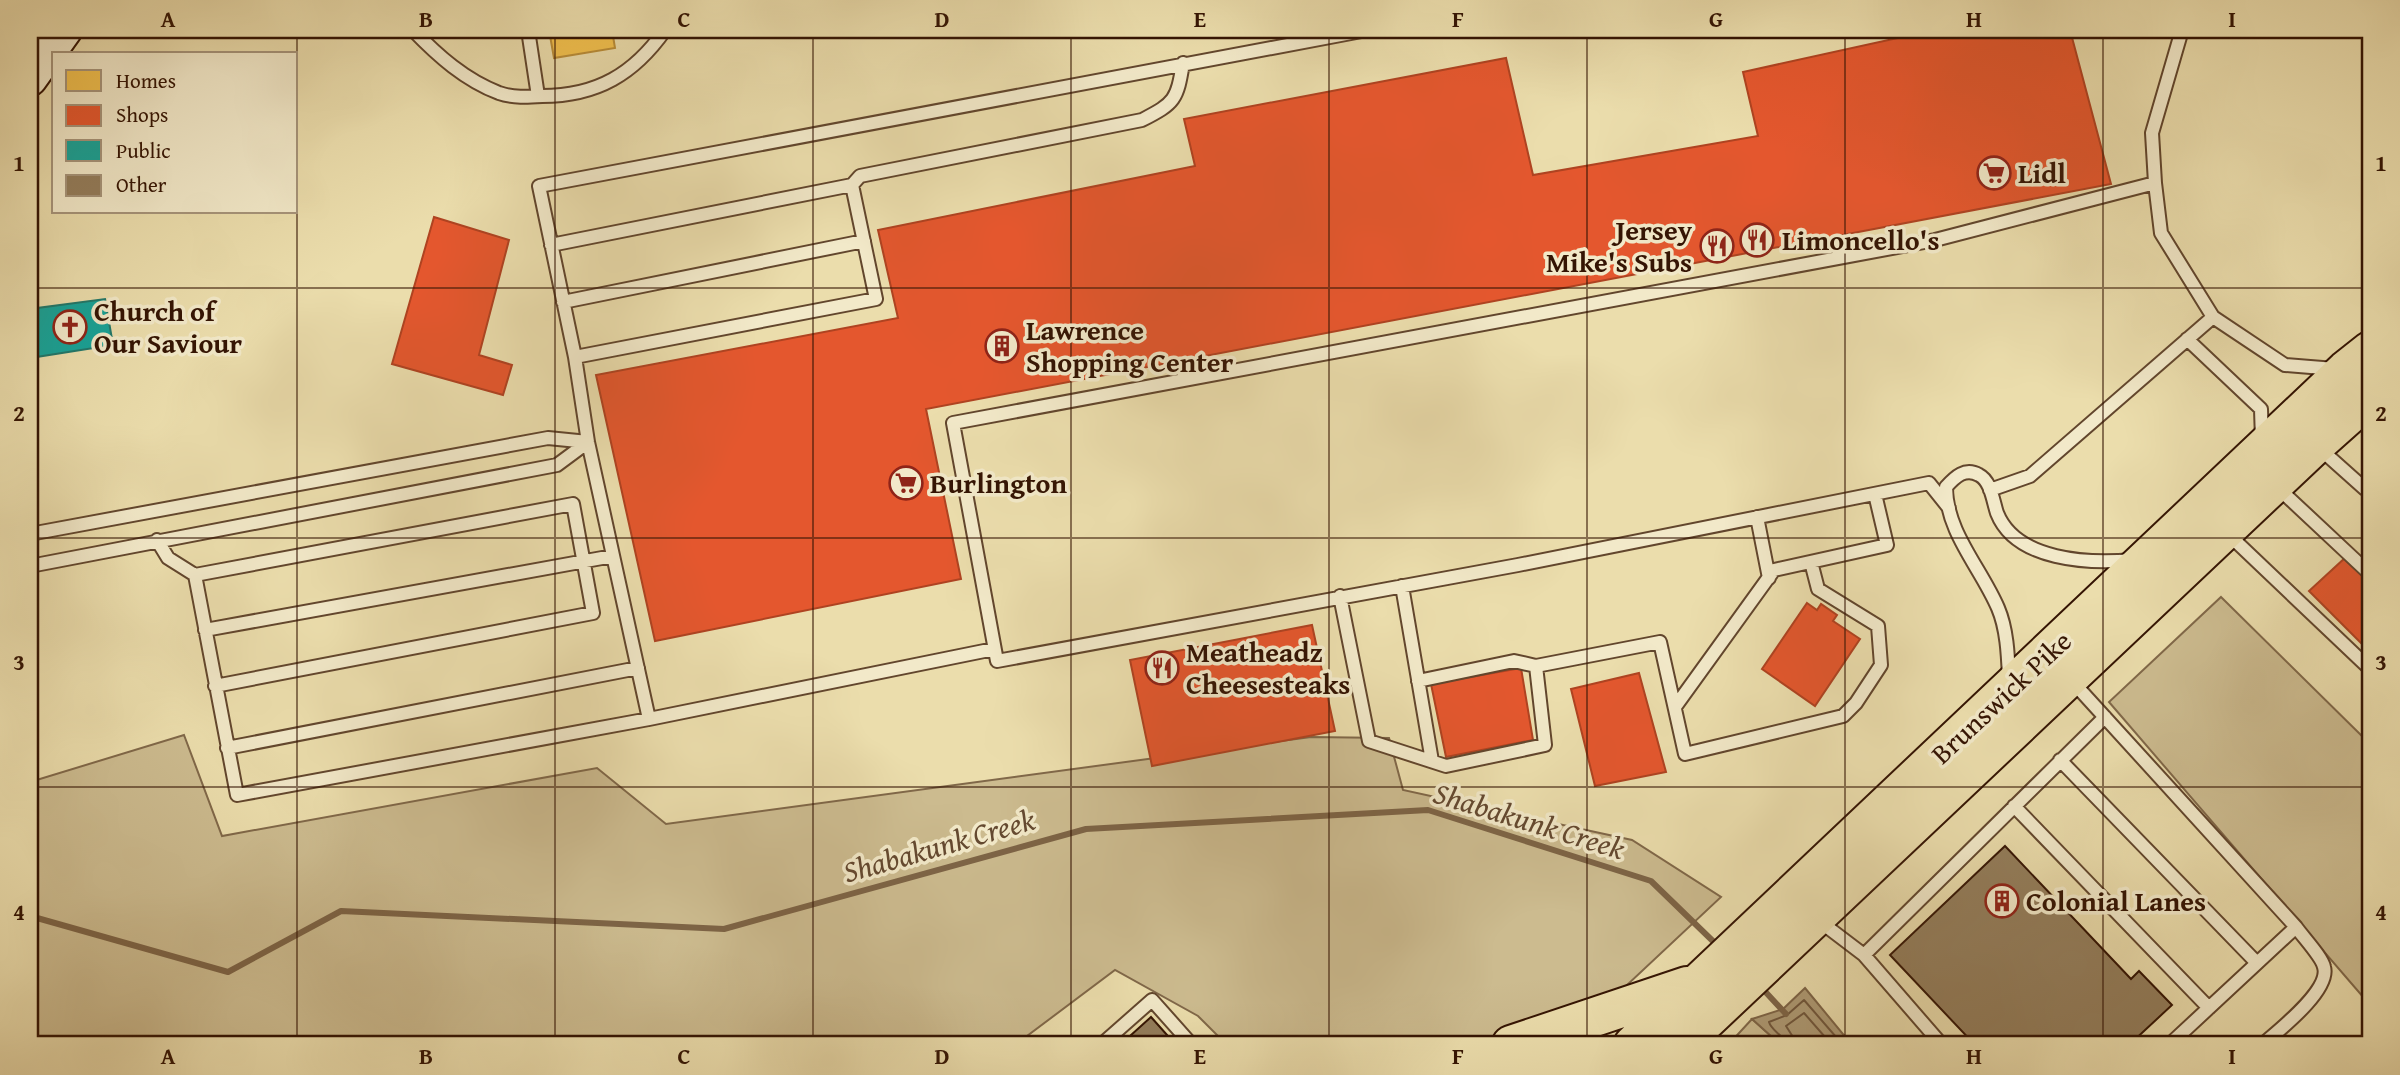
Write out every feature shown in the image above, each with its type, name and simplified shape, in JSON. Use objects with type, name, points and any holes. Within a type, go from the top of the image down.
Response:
[{"type":"main road","points":[[30,79],[65,30]]},
{"type":"main road","name":"Brunswick Pike","points":[[1633,1045],[1789,927],[2069,678],[2224,530],[2268,467],[2315,445],[2362,372]]},
{"type":"main road","name":"Brunswick Pike","points":[[1789,927],[2010,689],[2148,559],[2268,467],[2362,372]]},
{"type":"main road","points":[[1511,1045],[1716,981]]},
{"type":"main road","name":"Brunswick Pike","points":[[1680,1045],[1716,981]]},
{"type":"lane","points":[[413,30],[443,61],[474,81],[502,94],[538,96],[564,96],[598,88],[622,74],[649,52],[665,30]]},
{"type":"lane","points":[[527,30],[538,96]]},
{"type":"lane","points":[[649,719],[588,442],[575,357],[539,186],[1367,30]]},
{"type":"lane","points":[[2182,30],[2152,132],[2161,233],[2213,317],[2285,365],[2362,372]]},
{"type":"lane","points":[[551,246],[852,185],[860,176],[1142,120],[1170,105],[1179,87],[1183,63]]},
{"type":"lane","points":[[1949,508],[1929,483],[1518,565],[1340,596],[997,662],[953,423],[1935,240],[2155,183]]},
{"type":"lane","points":[[575,357],[876,299],[852,185]]},
{"type":"lane","points":[[563,302],[864,241]]},
{"type":"lane","points":[[1990,490],[2030,476],[2213,317]]},
{"type":"lane","points":[[2187,339],[2261,409],[2268,467],[2370,574]]},
{"type":"lane","points":[[30,534],[548,438],[588,442]]},
{"type":"lane","points":[[30,566],[557,465],[588,442]]},
{"type":"lane","points":[[2315,445],[2365,489],[2370,484]]},
{"type":"lane","points":[[2010,689],[2007,642],[1999,610],[1957,535],[1949,508],[1946,487],[1957,475],[1969,472],[1981,476],[1990,490],[2003,527],[2024,545],[2043,553],[2106,562],[2148,559]]},
{"type":"lane","points":[[1675,708],[1774,570],[1887,544],[1875,494]]},
{"type":"lane","points":[[157,540],[169,558],[195,575],[573,504],[593,613],[215,686]]},
{"type":"lane","points":[[1757,517],[1769,578]]},
{"type":"lane","points":[[2224,530],[2370,669]]},
{"type":"lane","points":[[205,630],[613,556]]},
{"type":"lane","points":[[1418,681],[1514,661],[1536,666],[1660,642],[1685,754],[1843,716],[1881,665],[1878,626],[1818,589],[1811,562]]},
{"type":"lane","points":[[195,575],[237,795],[649,719],[994,649]]},
{"type":"lane","points":[[1402,586],[1432,761]]},
{"type":"lane","points":[[1340,596],[1369,741],[1446,766],[1545,744],[1536,666]]},
{"type":"lane","points":[[227,748],[638,668]]},
{"type":"lane","points":[[2069,678],[2296,927],[2324,967],[2324,980],[2305,1005],[2262,1045]]},
{"type":"lane","points":[[1864,955],[2105,717]]},
{"type":"lane","points":[[2060,760],[2257,963]]},
{"type":"lane","points":[[2014,806],[2209,1008]]},
{"type":"lane","points":[[1789,927],[1864,955],[1942,1045]]},
{"type":"lane","points":[[2169,1045],[2296,927]]},
{"type":"lane","points":[[1101,1045],[1152,1000],[1190,1045]]},
{"type":"shaded area","points":[[2221,597],[2370,744],[2370,1005],[2109,702]]},
{"type":"shaded area","points":[[184,735],[222,836],[597,768],[666,824],[1311,737],[1389,738],[1403,790],[1632,840],[1721,897],[1563,1045],[1227,1045],[1198,1016],[1115,970],[1015,1045],[30,1045],[30,782]]},
{"type":"shaded area","points":[[1752,1019],[1781,1045],[1728,1045]]},
{"type":"water","points":[[1805,988],[1852,1045],[1781,1045],[1752,1019],[1783,1009]]},
{"type":"building: Homes","points":[[549,30],[612,30],[615,48],[554,58]]},
{"type":"building: Shops","name":"Lawrence Shopping Center","points":[[1934,30],[2070,30],[2111,184],[926,409],[961,579],[655,641],[596,375],[898,318],[878,230],[1195,166],[1184,119],[1506,58],[1533,175],[1758,136],[1743,72]]},
{"type":"building: Shops","points":[[434,217],[509,240],[479,355],[512,365],[503,395],[392,364]]},
{"type":"building: Shops","points":[[2346,557],[2370,583],[2370,652],[2309,591]]},
{"type":"building: Shops","points":[[1807,603],[1817,610],[1821,604],[1837,615],[1833,621],[1860,639],[1815,706],[1762,669]]},
{"type":"building: Shops","points":[[1312,625],[1335,731],[1152,766],[1130,660]]},
{"type":"building: Shops","points":[[1521,668],[1533,740],[1446,757],[1431,684]]},
{"type":"building: Shops","points":[[1639,673],[1666,772],[1595,786],[1571,689]]},
{"type":"building: Public","name":"Church of Our Saviour","points":[[105,299],[113,345],[30,358],[30,309]]},
{"type":"building: Other","name":"Colonial Lanes","points":[[2005,846],[2131,979],[2139,971],[2172,1005],[2129,1045],[1975,1045],[1890,955]]},
{"type":"building: Other","points":[[1151,1017],[1176,1045],[1120,1045]]},
{"type":"waterway","name":"Shabakunk Creek","points":[[30,916],[228,972],[341,911],[724,929],[1086,829],[1428,810],[1651,881],[1719,947]]},
{"type":"waterway","name":"Shabakunk Creek","points":[[1760,986],[1786,1014]]},
{"type":"place","name":"Lidl","points":[[1994,173]]},
{"type":"place","name":"Limoncello's","points":[[1757,240]]},
{"type":"place","name":"Jersey Mike's Subs","points":[[1717,246]]},
{"type":"place","name":"Church of Our Saviour","points":[[70,327]]},
{"type":"place","name":"Lawrence Shopping Center","points":[[1002,346]]},
{"type":"place","name":"Burlington","points":[[906,483]]},
{"type":"place","name":"Meatheadz Cheesesteaks","points":[[1162,668]]},
{"type":"place","name":"Colonial Lanes","points":[[2002,901]]}]
